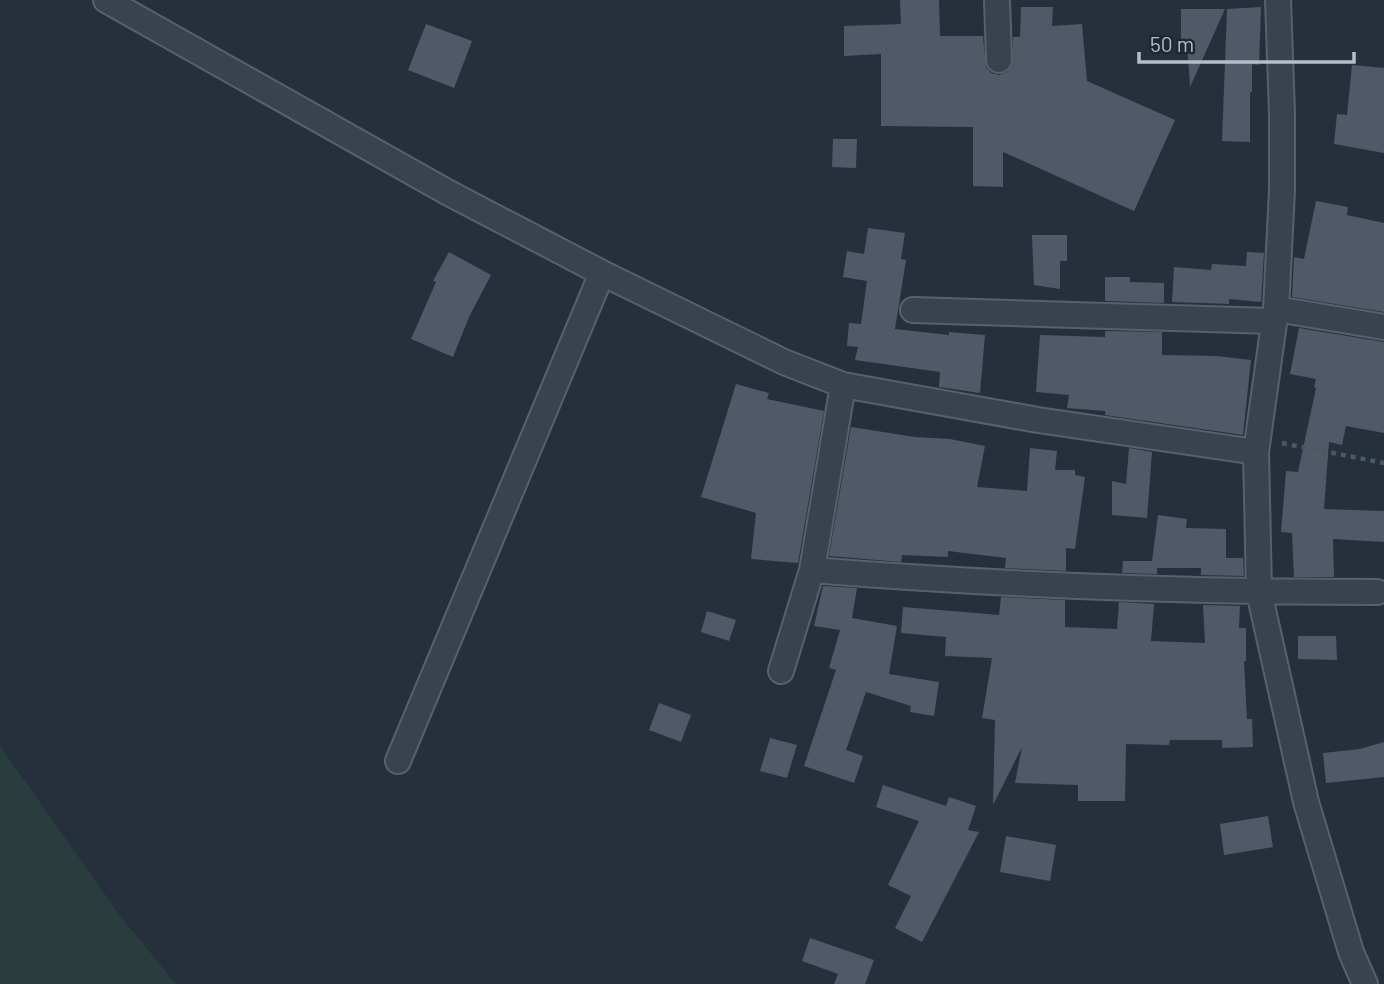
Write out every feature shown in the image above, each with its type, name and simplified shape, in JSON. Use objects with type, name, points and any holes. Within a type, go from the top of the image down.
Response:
[{"type":"street","points":[[106,0],[447,192],[602,273],[784,362],[843,385],[1038,420],[1257,445]]},
{"type":"street","points":[[997,0],[999,60]]},
{"type":"street","points":[[1278,0],[1282,177],[1275,315],[1257,445],[1259,592],[1306,802],[1350,952],[1365,984]]},
{"type":"street","points":[[398,761],[602,273]]},
{"type":"street","points":[[913,310],[1275,315],[1384,327]]},
{"type":"street","points":[[781,671],[812,570],[843,385]]},
{"type":"street","points":[[812,570],[905,578],[1259,592],[1377,592]]},
{"type":"path","points":[[1257,445],[1384,463]]},
{"type":"green space","points":[[0,746],[121,917],[176,984],[0,984]]},
{"type":"building","points":[[900,0],[939,0],[940,36],[983,36],[986,67],[991,73],[999,75],[1012,66],[1013,37],[1020,37],[1021,7],[1053,7],[1052,26],[1082,24],[1087,81],[1175,120],[1134,211],[1003,152],[1003,187],[973,186],[973,127],[881,126],[881,54],[844,56],[844,26],[901,24]]},
{"type":"building","points":[[1261,7],[1259,65],[1252,64],[1250,142],[1222,141],[1227,9]]},
{"type":"building","points":[[1181,9],[1225,9],[1190,87],[1187,42],[1181,42]]},
{"type":"building","points":[[426,24],[472,41],[454,88],[408,70]]},
{"type":"building","points":[[1352,65],[1384,68],[1384,153],[1334,144],[1337,114],[1347,115]]},
{"type":"building","points":[[833,139],[857,139],[856,168],[832,167]]},
{"type":"building","points":[[1316,201],[1348,207],[1347,215],[1384,223],[1384,312],[1292,297],[1294,257],[1304,259]]},
{"type":"building","points":[[868,228],[905,233],[901,259],[906,260],[895,329],[949,335],[949,332],[985,335],[980,393],[939,387],[940,372],[855,360],[858,347],[847,346],[849,323],[861,324],[867,281],[843,277],[847,251],[864,254]]},
{"type":"building","points":[[1032,235],[1067,235],[1067,261],[1060,261],[1060,289],[1034,285]]},
{"type":"building","points":[[449,252],[491,275],[469,317],[453,357],[411,339],[436,282],[433,281]]},
{"type":"building","points":[[1247,252],[1264,253],[1261,302],[1229,299],[1229,304],[1172,302],[1174,267],[1211,270],[1212,264],[1246,266]]},
{"type":"building","points":[[1105,277],[1130,277],[1130,282],[1164,283],[1164,303],[1105,301]]},
{"type":"building","points":[[1299,328],[1384,342],[1384,433],[1346,426],[1342,445],[1329,442],[1324,509],[1384,511],[1384,542],[1333,539],[1334,577],[1294,577],[1292,533],[1281,532],[1286,471],[1298,472],[1316,388],[1316,379],[1290,374]]},
{"type":"building","points":[[1105,331],[1162,332],[1162,355],[1251,360],[1243,435],[1105,415],[1105,411],[1067,408],[1069,395],[1036,392],[1040,335],[1105,337]]},
{"type":"building","points":[[736,384],[769,393],[767,399],[824,411],[798,563],[751,559],[756,513],[701,497]]},
{"type":"building","points":[[851,427],[985,446],[977,487],[1027,491],[1030,448],[1057,451],[1055,470],[1075,470],[1075,475],[1085,477],[1075,549],[1066,548],[1066,571],[1005,568],[1006,558],[948,551],[948,557],[902,555],[901,562],[829,556]]},
{"type":"building","points":[[1129,448],[1152,452],[1147,518],[1112,515],[1112,481],[1126,484]]},
{"type":"building","points":[[1158,515],[1187,519],[1186,528],[1226,529],[1226,558],[1243,558],[1244,576],[1201,575],[1201,568],[1157,568],[1157,574],[1122,573],[1123,561],[1152,561]]},
{"type":"building","points":[[823,586],[857,588],[852,618],[897,626],[889,674],[939,682],[934,716],[910,712],[911,706],[866,692],[846,750],[863,756],[854,783],[804,766],[836,670],[829,668],[840,630],[814,626]]},
{"type":"building","points":[[1001,597],[1065,600],[1065,627],[1117,629],[1119,602],[1154,604],[1151,641],[1205,643],[1203,605],[1240,606],[1239,628],[1246,628],[1244,661],[1247,719],[1252,719],[1253,747],[1222,748],[1222,740],[1170,740],[1169,745],[1126,744],[1125,801],[1078,801],[1078,785],[1015,783],[1022,747],[993,805],[995,720],[982,718],[992,658],[945,656],[946,637],[901,633],[903,607],[999,615]]},
{"type":"building","points":[[707,611],[736,620],[729,641],[701,632]]},
{"type":"building","points":[[1298,636],[1336,636],[1337,660],[1298,659]]},
{"type":"building","points":[[659,703],[691,715],[681,742],[649,730]]},
{"type":"building","points":[[770,738],[797,745],[787,778],[760,771]]},
{"type":"building","points":[[1384,742],[1384,777],[1326,783],[1323,753],[1360,749]]},
{"type":"building","points":[[883,785],[946,806],[949,797],[976,806],[968,830],[979,832],[922,942],[895,928],[911,896],[888,885],[919,821],[876,807]]},
{"type":"building","points":[[1268,816],[1273,847],[1224,855],[1220,824]]},
{"type":"building","points":[[1006,836],[1056,845],[1050,881],[1000,872]]},
{"type":"building","points":[[810,938],[874,960],[865,984],[834,984],[838,974],[802,961]]}]
